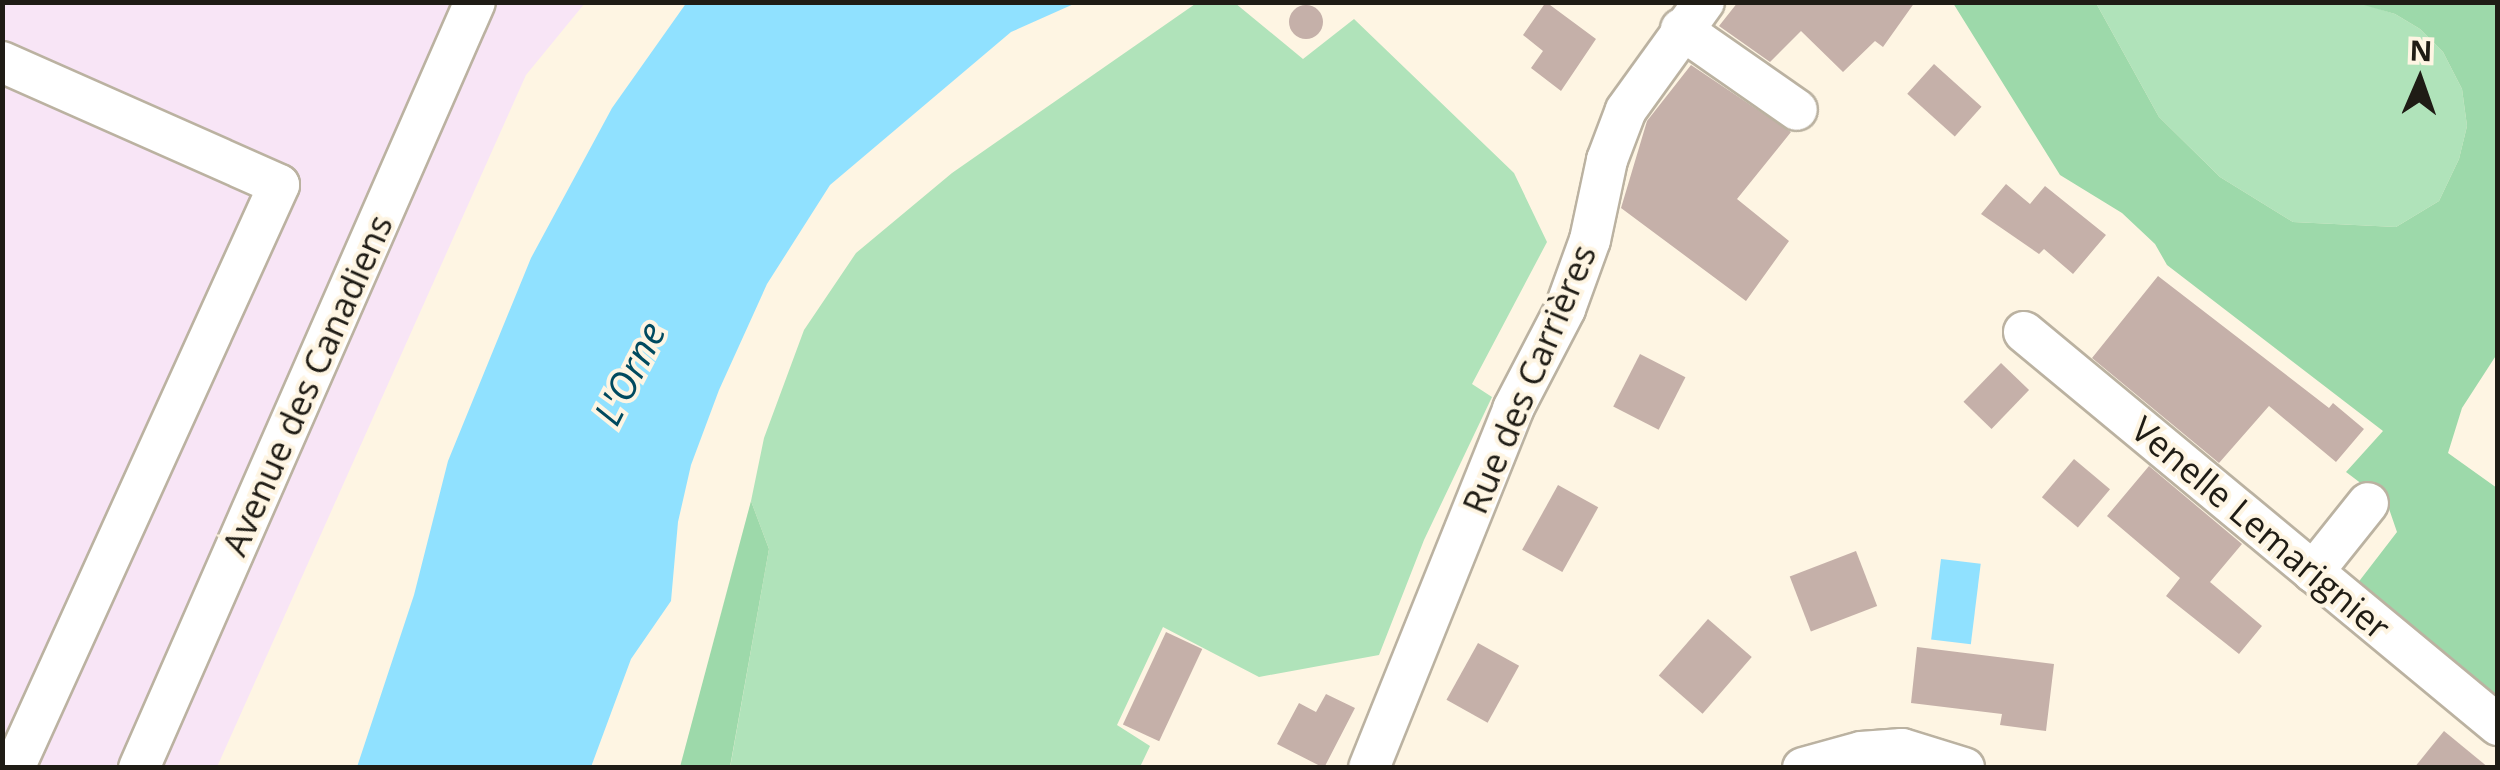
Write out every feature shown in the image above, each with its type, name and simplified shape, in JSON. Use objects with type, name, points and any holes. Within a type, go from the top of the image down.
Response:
[{"type":"street","name":"Avenue des Canadiens","points":[[139,768],[475,2]]},
{"type":"street","points":[[1693,16],[1797,110]]},
{"type":"street","name":"Rue des Carrières","points":[[1369,768],[1514,409],[1566,309],[1590,240],[1606,160],[1626,110],[1693,16]]},
{"type":"street","points":[[2,62],[278,185],[14,768]]},
{"type":"street","name":"Venelle Lemarignier","points":[[2024,332],[2498,726]]},
{"type":"street","points":[[2313,572],[2368,502]]},
{"type":"street","points":[[1804,768],[1861,752],[1902,749],[1964,768]]},
{"type":"shaded area","points":[[2,3],[585,3],[526,75],[217,767],[3,767]]},
{"type":"green space","points":[[1198,2],[1235,3],[1303,59],[1354,19],[1514,173],[1547,242],[1472,384],[1492,397],[1424,540],[1379,655],[1259,677],[1163,627],[1117,725],[1150,746],[1140,767],[730,768],[769,549],[751,501],[764,438],[804,330],[856,253],[952,173]]},
{"type":"green space","points":[[2357,2],[2395,14],[2420,29],[2443,52],[2462,89],[2467,126],[2459,159],[2439,201],[2396,227],[2293,222],[2220,177],[2159,117],[2096,3]]},
{"type":"green space","points":[[1953,3],[2096,3],[2159,117],[2220,177],[2293,222],[2396,227],[2439,201],[2459,159],[2467,126],[2462,89],[2443,52],[2420,29],[2395,14],[2357,3],[2497,3],[2497,354],[2462,408],[2448,453],[2497,488],[2497,701],[2357,584],[2397,532],[2387,503],[2346,472],[2383,431],[2167,265],[2155,244],[2122,213],[2060,175]]},
{"type":"green space","points":[[751,501],[769,549],[730,767],[680,767]]},
{"type":"water","name":"L'Orne","points":[[687,2],[1076,3],[1011,32],[830,185],[767,284],[719,390],[691,465],[678,522],[671,601],[631,659],[591,767],[357,767],[414,595],[448,461],[531,258],[612,108]]},
{"type":"water","points":[[1941,559],[1981,564],[1971,644],[1931,639]]},
{"type":"building","points":[[1546,2],[1596,39],[1561,91],[1531,68],[1543,51],[1523,35]]},
{"type":"building","points":[[1738,2],[1915,2],[1883,47],[1875,41],[1843,72],[1801,31],[1770,62],[1719,26]]},
{"type":"building","points":[[1306,5],[1318,10],[1323,22],[1318,34],[1306,39],[1294,34],[1289,22],[1294,10]]},
{"type":"building","points":[[1934,64],[1982,107],[1955,137],[1907,94]]},
{"type":"building","points":[[1691,65],[1791,132],[1737,199],[1789,241],[1746,301],[1621,208],[1647,121]]},
{"type":"building","points":[[2006,184],[2030,204],[2045,186],[2106,235],[2073,274],[2044,249],[2039,254],[1981,214]]},
{"type":"building","points":[[2158,276],[2329,408],[2333,403],[2364,429],[2336,462],[2269,406],[2219,463],[2092,358]]},
{"type":"building","points":[[1640,354],[1685,377],[1659,430],[1613,407]]},
{"type":"building","points":[[2001,363],[2029,390],[1992,429],[1963,402]]},
{"type":"building","points":[[2074,459],[2110,489],[2078,528],[2042,497]]},
{"type":"building","points":[[2149,466],[2242,544],[2210,582],[2262,626],[2239,654],[2166,596],[2180,578],[2107,516]]},
{"type":"building","points":[[1558,485],[1598,507],[1562,572],[1522,550]]},
{"type":"building","points":[[1856,551],[1877,606],[1811,632],[1790,576]]},
{"type":"building","points":[[1708,619],[1752,657],[1703,714],[1659,676]]},
{"type":"building","points":[[1166,632],[1202,649],[1159,741],[1123,724]]},
{"type":"building","points":[[1478,643],[1519,666],[1488,723],[1446,700]]},
{"type":"building","points":[[1917,647],[2054,664],[2046,731],[2000,725],[2002,714],[1911,703]]},
{"type":"building","points":[[1326,694],[1355,708],[1324,768],[1277,744],[1299,703],[1316,712]]},
{"type":"building","points":[[2444,731],[2489,768],[2414,768]]}]
